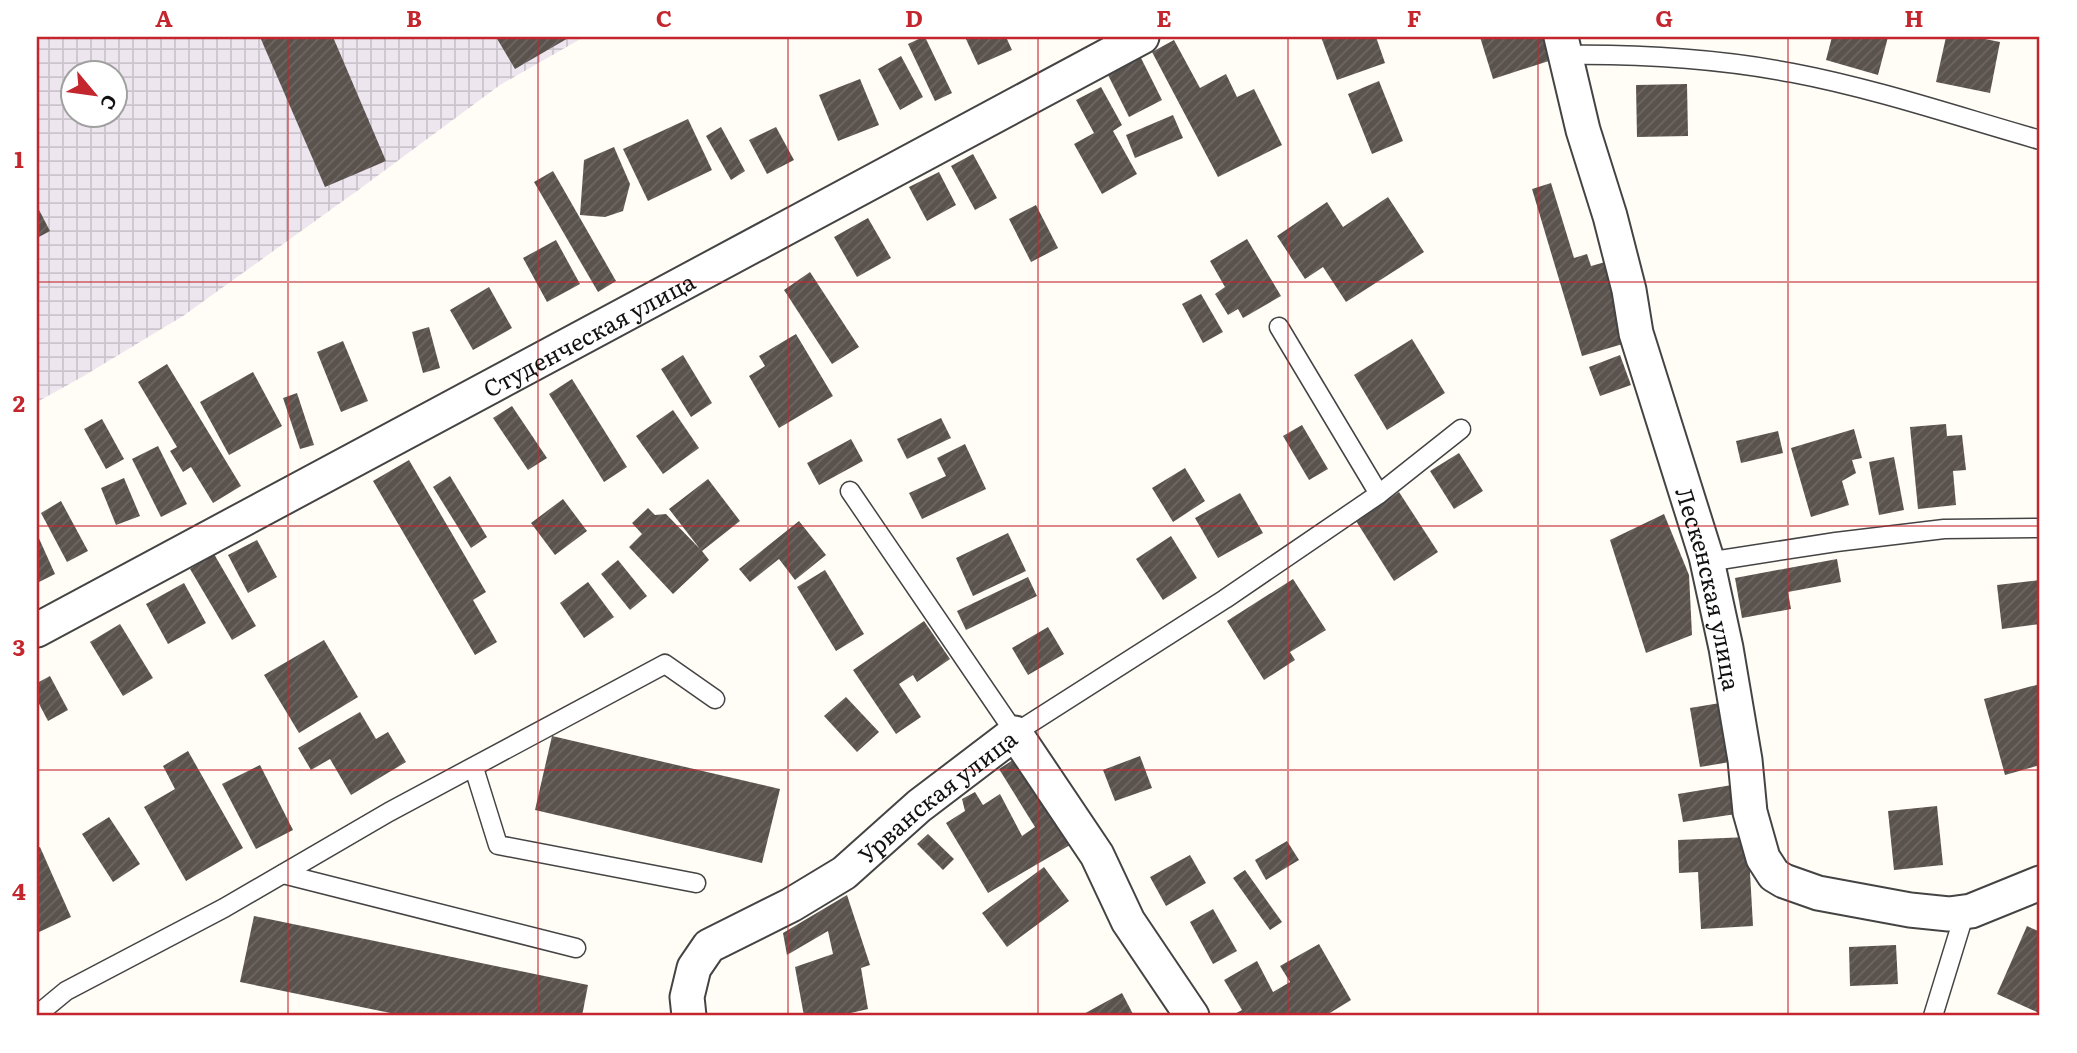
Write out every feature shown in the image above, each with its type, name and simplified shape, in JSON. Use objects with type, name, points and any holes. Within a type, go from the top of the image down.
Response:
[{"type":"street","name":"Студенческая улица","points":[[37,630],[1142,37]]},
{"type":"street","name":"Лескенская улица","points":[[1563,46],[1583,130],[1614,228],[1636,332],[1707,562],[1726,648],[1745,760],[1750,813],[1763,858],[1774,875],[1818,893],[1910,910],[1949,914],[1987,905],[2040,883]]},
{"type":"street","name":"Урванская улица","points":[[688,1016],[687,997],[694,968],[709,946],[791,905],[844,873],[919,806],[1015,733],[1097,855],[1128,921],[1192,1016]]},
{"type":"lane","points":[[1563,46],[1603,54],[1717,62],[1793,73],[1884,95],[2040,140]]},
{"type":"lane","points":[[1279,327],[1379,494]]},
{"type":"lane","points":[[850,491],[1015,733],[1225,599],[1379,494],[1461,429]]},
{"type":"lane","points":[[1707,562],[1944,529],[2040,528]]},
{"type":"lane","points":[[37,1015],[66,991],[224,908],[389,812],[666,664],[715,699]]},
{"type":"lane","points":[[474,768],[498,845],[696,883]]},
{"type":"lane","points":[[283,874],[576,948]]},
{"type":"lane","points":[[1933,1016],[1965,912]]},
{"type":"shaded area","points":[[37,37],[584,37],[500,85],[183,316],[37,402]]},
{"type":"building","points":[[260,37],[333,37],[386,161],[325,187]]},
{"type":"building","points":[[496,37],[570,37],[515,69]]},
{"type":"building","points":[[923,37],[952,93],[935,101],[908,44]]},
{"type":"building","points":[[965,37],[1006,37],[1012,50],[978,65]]},
{"type":"building","points":[[1321,37],[1376,37],[1385,63],[1337,80]]},
{"type":"building","points":[[1480,37],[1547,37],[1555,59],[1493,79]]},
{"type":"building","points":[[1832,37],[1888,37],[1878,75],[1826,60]]},
{"type":"building","points":[[1946,37],[1975,37],[2000,42],[1990,93],[1936,82]]},
{"type":"building","points":[[1174,40],[1200,88],[1226,74],[1237,97],[1254,89],[1282,145],[1218,177],[1152,52]]},
{"type":"building","points":[[1139,54],[1162,100],[1129,117],[1106,71]]},
{"type":"building","points":[[901,56],[923,97],[900,110],[878,69]]},
{"type":"building","points":[[860,79],[879,125],[838,141],[819,95]]},
{"type":"building","points":[[1379,81],[1403,141],[1372,154],[1348,94]]},
{"type":"building","points":[[1687,84],[1688,136],[1637,137],[1636,85]]},
{"type":"building","points":[[1101,87],[1122,125],[1113,131],[1137,174],[1102,194],[1074,144],[1094,133],[1076,100]]},
{"type":"building","points":[[1173,115],[1183,138],[1135,158],[1126,135]]},
{"type":"building","points":[[688,119],[712,170],[648,201],[623,149]]},
{"type":"building","points":[[721,127],[745,171],[731,180],[706,136]]},
{"type":"building","points":[[776,127],[794,160],[767,174],[749,140]]},
{"type":"building","points":[[614,147],[630,184],[623,211],[605,217],[580,215],[584,160]]},
{"type":"building","points":[[973,154],[997,198],[975,210],[951,166]]},
{"type":"building","points":[[553,171],[616,281],[598,292],[534,182]]},
{"type":"building","points":[[939,172],[956,205],[927,221],[909,187]]},
{"type":"building","points":[[1551,183],[1574,258],[1587,254],[1591,266],[1609,261],[1633,341],[1582,356],[1532,189]]},
{"type":"building","points":[[1388,197],[1424,252],[1346,302],[1323,267],[1305,279],[1277,236],[1327,202],[1343,227]]},
{"type":"building","points":[[1036,205],[1058,248],[1031,262],[1009,219]]},
{"type":"building","points":[[37,206],[50,231],[37,238]]},
{"type":"building","points":[[868,218],[891,258],[857,277],[834,237]]},
{"type":"building","points":[[1247,239],[1281,296],[1243,318],[1238,309],[1228,315],[1215,294],[1225,287],[1210,261]]},
{"type":"building","points":[[556,240],[580,284],[547,302],[523,258]]},
{"type":"building","points":[[810,272],[859,347],[832,364],[784,290]]},
{"type":"building","points":[[489,287],[512,328],[473,350],[450,310]]},
{"type":"building","points":[[1201,294],[1223,332],[1203,343],[1182,304]]},
{"type":"building","points":[[429,327],[440,368],[423,373],[412,332]]},
{"type":"building","points":[[796,334],[833,396],[779,428],[749,376],[765,366],[759,356]]},
{"type":"building","points":[[1412,339],[1445,393],[1387,430],[1354,375]]},
{"type":"building","points":[[343,341],[368,401],[341,412],[317,352]]},
{"type":"building","points":[[683,355],[712,403],[691,417],[661,369]]},
{"type":"building","points":[[1620,355],[1631,385],[1600,396],[1589,367]]},
{"type":"building","points":[[167,364],[241,486],[213,503],[191,467],[183,472],[170,451],[177,447],[138,382]]},
{"type":"building","points":[[253,372],[282,426],[229,455],[200,402]]},
{"type":"building","points":[[572,379],[627,467],[604,482],[549,394]]},
{"type":"building","points":[[297,393],[314,445],[300,449],[283,398]]},
{"type":"building","points":[[512,406],[547,458],[528,470],[493,418]]},
{"type":"building","points":[[673,410],[699,448],[663,474],[636,436]]},
{"type":"building","points":[[941,418],[951,438],[907,459],[897,439]]},
{"type":"building","points":[[102,419],[124,459],[106,469],[84,429]]},
{"type":"building","points":[[1946,424],[1947,436],[1962,435],[1966,470],[1953,471],[1956,505],[1918,509],[1910,427]]},
{"type":"building","points":[[1302,425],[1328,469],[1309,480],[1283,436]]},
{"type":"building","points":[[1854,429],[1862,458],[1852,460],[1856,473],[1842,481],[1849,505],[1811,517],[1791,448]]},
{"type":"building","points":[[1778,431],[1783,453],[1741,463],[1736,441]]},
{"type":"building","points":[[851,439],[863,461],[819,485],[807,463]]},
{"type":"building","points":[[965,444],[986,489],[922,519],[909,493],[946,476],[937,458]]},
{"type":"building","points":[[158,446],[187,504],[161,517],[132,459]]},
{"type":"building","points":[[1459,453],[1483,491],[1454,509],[1430,471]]},
{"type":"building","points":[[1894,457],[1904,510],[1879,515],[1869,462]]},
{"type":"building","points":[[409,460],[486,592],[473,600],[497,642],[475,655],[373,481]]},
{"type":"building","points":[[1185,468],[1205,501],[1173,522],[1152,488]]},
{"type":"building","points":[[450,476],[487,537],[471,548],[433,487]]},
{"type":"building","points":[[124,478],[140,516],[116,525],[101,488]]},
{"type":"building","points":[[708,479],[740,521],[702,551],[709,560],[673,594],[629,547],[642,534],[632,523],[648,508],[655,515],[666,514],[700,549],[669,509]]},
{"type":"building","points":[[1399,492],[1438,552],[1394,581],[1356,521]]},
{"type":"building","points":[[1240,493],[1263,533],[1218,558],[1195,518]]},
{"type":"building","points":[[563,499],[587,531],[555,555],[531,523]]},
{"type":"building","points":[[61,501],[88,551],[67,562],[41,513]]},
{"type":"building","points":[[1664,514],[1689,575],[1692,635],[1646,653],[1610,540]]},
{"type":"building","points":[[799,521],[826,555],[795,580],[779,559],[750,582],[739,569]]},
{"type":"building","points":[[1008,533],[1026,571],[973,596],[956,558]]},
{"type":"building","points":[[37,534],[55,574],[37,583]]},
{"type":"building","points":[[1171,536],[1197,578],[1163,600],[1136,559]]},
{"type":"building","points":[[257,540],[277,577],[248,593],[228,555]]},
{"type":"building","points":[[214,554],[256,626],[232,640],[190,569]]},
{"type":"building","points":[[1837,559],[1841,582],[1788,592],[1791,609],[1742,618],[1735,578]]},
{"type":"building","points":[[618,560],[647,596],[630,610],[601,574]]},
{"type":"building","points":[[825,570],[864,634],[836,651],[797,587]]},
{"type":"building","points":[[1028,577],[1037,596],[966,630],[957,611]]},
{"type":"building","points":[[1293,579],[1326,630],[1290,652],[1295,660],[1264,680],[1227,621]]},
{"type":"building","points":[[2040,580],[2040,624],[2002,629],[1997,585]]},
{"type":"building","points":[[588,582],[614,617],[584,638],[560,603]]},
{"type":"building","points":[[184,583],[206,623],[168,644],[146,604]]},
{"type":"building","points":[[924,621],[950,659],[917,682],[913,675],[899,684],[921,717],[896,734],[853,670]]},
{"type":"building","points":[[120,624],[153,678],[123,696],[90,642]]},
{"type":"building","points":[[1048,627],[1064,654],[1028,675],[1012,648]]},
{"type":"building","points":[[324,640],[358,697],[299,733],[264,675]]},
{"type":"building","points":[[50,676],[68,710],[48,721],[37,700],[37,683]]},
{"type":"building","points":[[2040,684],[2040,765],[2005,775],[1984,699]]},
{"type":"building","points":[[846,697],[879,732],[857,752],[824,716]]},
{"type":"building","points":[[1720,703],[1730,762],[1700,767],[1690,708]]},
{"type":"building","points":[[360,712],[376,739],[388,732],[406,762],[351,795],[330,759],[311,770],[298,748]]},
{"type":"building","points":[[552,736],[780,789],[762,863],[535,810]]},
{"type":"building","points":[[188,751],[243,848],[186,881],[144,807],[175,789],[163,766]]},
{"type":"building","points":[[1140,756],[1152,788],[1115,801],[1103,770]]},
{"type":"building","points":[[1016,758],[1070,845],[988,893],[946,823],[965,811],[962,799],[975,792],[983,805],[1000,794],[1022,836],[1035,827],[999,769]]},
{"type":"building","points":[[260,765],[293,830],[256,849],[222,784]]},
{"type":"building","points":[[1732,785],[1736,814],[1683,822],[1678,794]]},
{"type":"building","points":[[1937,806],[1943,865],[1894,870],[1888,811]]},
{"type":"building","points":[[109,817],[140,864],[113,882],[82,834]]},
{"type":"building","points":[[928,834],[954,859],[943,870],[917,844]]},
{"type":"building","points":[[1748,837],[1753,926],[1701,929],[1698,872],[1679,873],[1678,840]]},
{"type":"building","points":[[1287,841],[1299,860],[1266,880],[1255,860]]},
{"type":"building","points":[[40,847],[71,917],[37,933],[37,848]]},
{"type":"building","points":[[1190,855],[1206,883],[1166,906],[1150,877]]},
{"type":"building","points":[[1044,867],[1069,901],[1007,947],[982,913]]},
{"type":"building","points":[[1245,870],[1282,922],[1270,930],[1233,878]]},
{"type":"building","points":[[847,895],[870,965],[861,968],[868,1009],[838,1016],[804,1016],[795,967],[833,954],[828,931],[787,955],[783,933]]},
{"type":"building","points":[[1213,909],[1237,951],[1213,964],[1190,922]]},
{"type":"building","points":[[254,916],[588,985],[582,1016],[405,1016],[240,982]]},
{"type":"building","points":[[2027,926],[2040,932],[2040,1005],[2037,1012],[1997,994]]},
{"type":"building","points":[[1319,944],[1351,1000],[1325,1016],[1231,1016],[1242,1010],[1224,980],[1257,961],[1273,992],[1290,982],[1280,966]]},
{"type":"building","points":[[1896,945],[1898,984],[1850,986],[1849,947]]},
{"type":"building","points":[[1122,993],[1134,1016],[1080,1016]]}]
